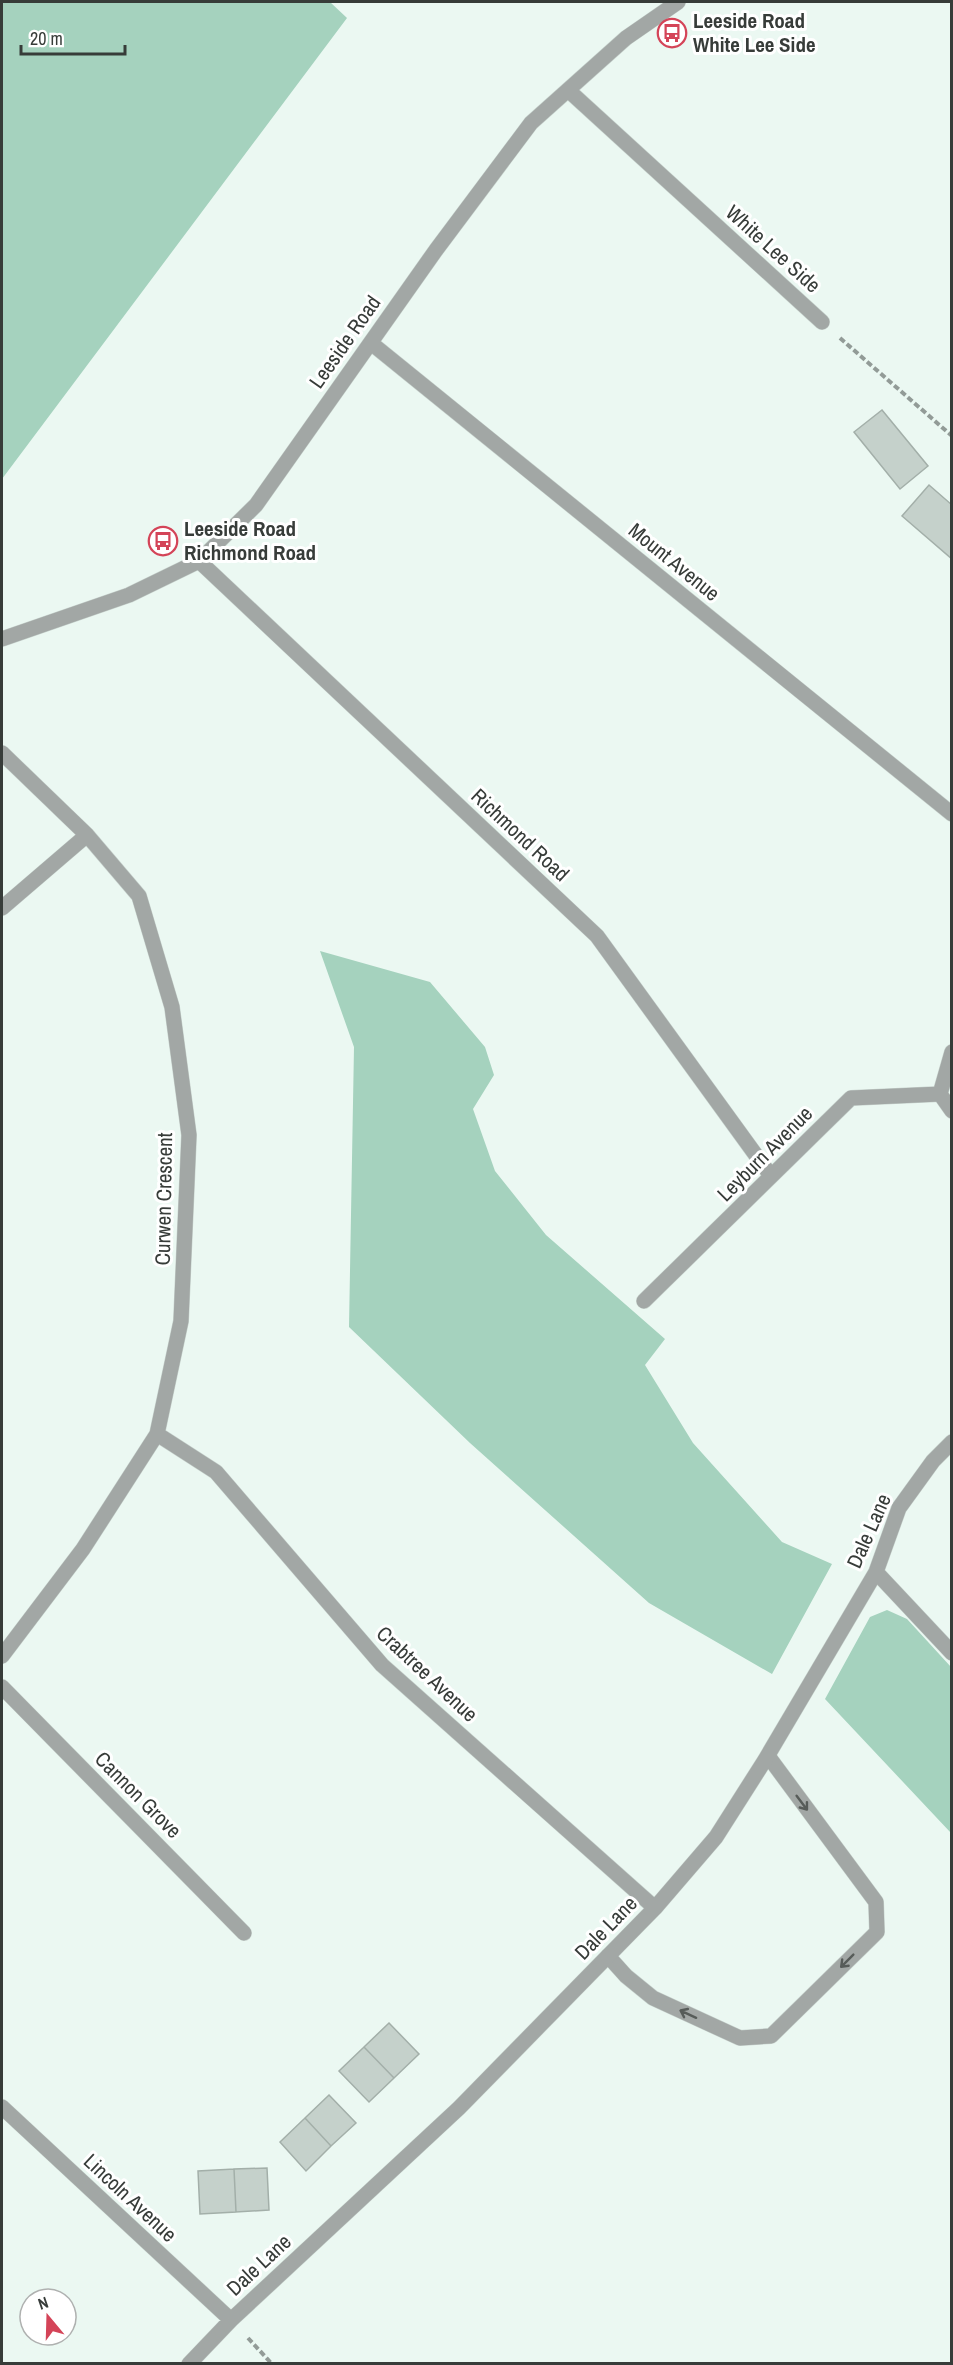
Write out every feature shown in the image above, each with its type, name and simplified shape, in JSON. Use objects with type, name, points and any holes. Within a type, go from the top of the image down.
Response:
[{"type":"street","name":"Leeside Road","points":[[2,639],[129,595],[199,561],[256,505],[531,123],[626,39],[678,2]]},
{"type":"street","name":"White Lee Side","points":[[568,90],[822,322]]},
{"type":"street","name":"Mount Avenue","points":[[371,343],[951,813]]},
{"type":"street","name":"Richmond Road","points":[[199,561],[597,936],[771,1176]]},
{"type":"street","name":"Curwen Crescent","points":[[2,753],[87,835],[139,896],[171,1007],[189,1135],[182,1320],[157,1434],[83,1549],[2,1656]]},
{"type":"street","points":[[2,908],[87,835]]},
{"type":"street","points":[[951,1052],[940,1094],[951,1111]]},
{"type":"street","name":"Leyburn Avenue","points":[[644,1301],[851,1098],[940,1094]]},
{"type":"street","name":"Crabtree Avenue","points":[[157,1434],[216,1472],[381,1665],[655,1908]]},
{"type":"street","name":"Dale Lane","points":[[189,2364],[231,2320],[459,2108],[655,1908],[716,1837],[768,1756],[876,1572],[899,1508],[933,1461],[951,1442]]},
{"type":"street","points":[[876,1572],[951,1653]]},
{"type":"street","name":"Cannon Grove","points":[[2,1687],[244,1933]]},
{"type":"street","points":[[608,1956],[626,1976],[653,1998],[740,2038],[771,2036],[877,1932],[876,1902],[768,1756]]},
{"type":"street","name":"Lincoln Avenue","points":[[2,2107],[231,2320]]},
{"type":"path","name":"White Lee Side","points":[[822,322],[951,436]]},
{"type":"path","points":[[231,2320],[272,2364]]},
{"type":"green space","points":[[2,2],[330,2],[347,18],[2,479]]},
{"type":"green space","points":[[320,951],[430,982],[485,1047],[494,1075],[473,1109],[495,1171],[546,1235],[665,1339],[645,1365],[693,1443],[782,1542],[832,1564],[772,1674],[649,1603],[470,1443],[349,1327],[354,1047]]},
{"type":"green space","points":[[887,1610],[907,1619],[951,1667],[951,1833],[825,1699],[870,1617]]},
{"type":"building","points":[[882,410],[928,466],[900,489],[854,432]]},
{"type":"building","points":[[929,485],[952,505],[952,559],[902,516]]},
{"type":"building","points":[[389,2023],[419,2054],[394,2078],[364,2047]]},
{"type":"building","points":[[364,2047],[394,2078],[369,2102],[339,2071]]},
{"type":"building","points":[[329,2095],[356,2123],[331,2146],[305,2118]]},
{"type":"building","points":[[305,2118],[331,2146],[306,2171],[280,2142]]},
{"type":"building","points":[[267,2168],[269,2210],[236,2212],[234,2169]]},
{"type":"building","points":[[234,2169],[236,2212],[200,2214],[198,2171]]},
{"type":"place","name":"Leeside Road White Lee Side","points":[[672,33]]},
{"type":"place","name":"Leeside Road Richmond Road","points":[[163,541]]}]
